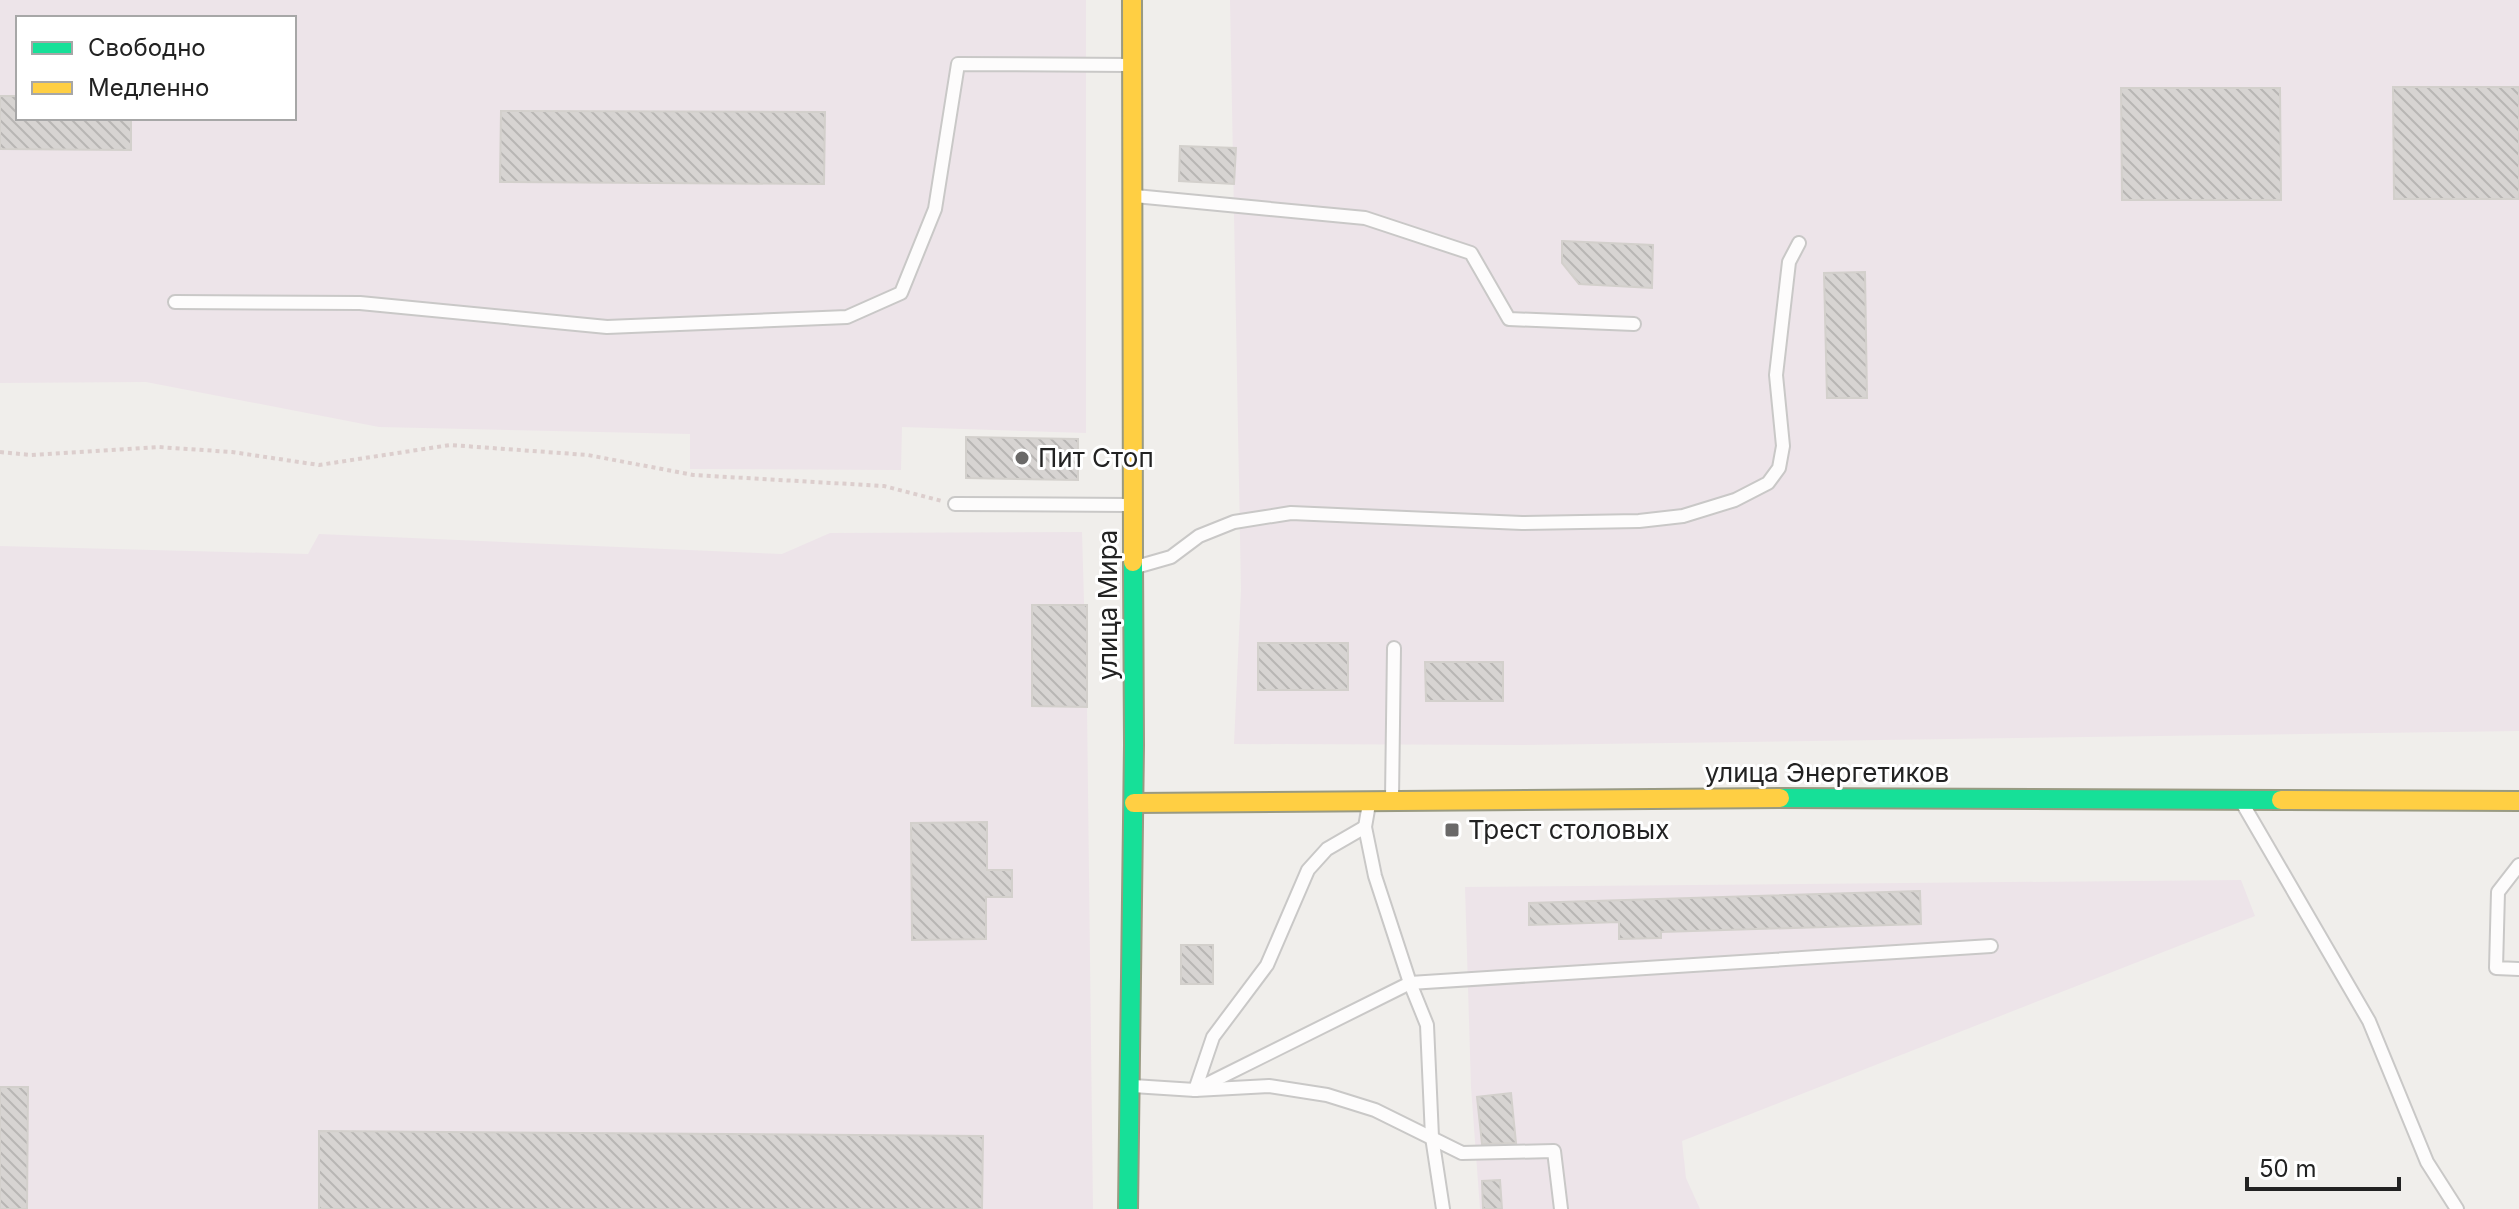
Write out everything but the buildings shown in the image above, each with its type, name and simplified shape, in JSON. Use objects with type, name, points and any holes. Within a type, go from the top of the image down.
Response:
[{"type":"main road","name":"улица Мира","points":[[1128,1209],[1134,803],[1132,0]]},
{"type":"main road","name":"улица Энергетиков","points":[[1134,803],[1701,798],[2519,801]]},
{"type":"lane","points":[[175,302],[360,303],[607,327],[847,317],[901,293],[935,209],[958,64],[1133,65]]},
{"type":"lane","points":[[1132,195],[1365,218],[1471,253],[1509,319],[1634,324]]},
{"type":"lane","points":[[1133,568],[1171,557],[1199,536],[1234,522],[1291,513],[1522,523],[1639,521],[1683,516],[1735,500],[1768,483],[1779,468],[1783,446],[1776,375],[1789,262],[1799,243]]},
{"type":"lane","points":[[955,504],[1133,505]]},
{"type":"lane","points":[[1392,801],[1394,648]]},
{"type":"lane","points":[[2241,799],[2369,1021],[2427,1162],[2457,1209]]},
{"type":"lane","points":[[1370,801],[1365,827],[1375,876],[1427,1025],[1432,1137],[1443,1209]]},
{"type":"lane","points":[[1195,1090],[1213,1037],[1267,965],[1308,870],[1327,849],[1365,827]]},
{"type":"lane","points":[[2519,865],[2498,892],[2496,968],[2519,969]]},
{"type":"lane","points":[[1195,1090],[1410,983],[1991,946]]},
{"type":"lane","points":[[1130,1086],[1195,1090],[1269,1086],[1327,1095],[1375,1110],[1462,1153],[1554,1151],[1561,1209]]},
{"type":"path","points":[[0,452],[31,455],[158,447],[232,452],[319,465],[450,445],[588,455],[693,475],[884,486],[955,504]]},
{"type":"shaded area","points":[[0,0],[1086,0],[1086,433],[902,427],[901,470],[690,469],[690,434],[379,427],[146,382],[0,383]]},
{"type":"shaded area","points":[[1230,0],[2519,0],[2519,731],[1523,745],[1234,744],[1241,590]]},
{"type":"shaded area","points":[[1082,532],[1093,1209],[0,1209],[0,546],[308,554],[319,534],[782,554],[830,533]]},
{"type":"shaded area","points":[[2241,880],[2255,916],[1682,1141],[1686,1178],[1700,1209],[1480,1209],[1471,1087],[1465,887]]},
{"type":"traffic: fast","points":[[1128,1209],[1134,745],[1133,562]]},
{"type":"traffic: fast","points":[[1780,798],[2281,800]]},
{"type":"traffic: slow","points":[[1132,0],[1133,562]]},
{"type":"traffic: slow","points":[[1134,803],[1780,798]]},
{"type":"traffic: slow","points":[[2281,800],[2519,801]]},
{"type":"place","name":"Пит Стоп","points":[[1022,458]]},
{"type":"place","name":"Трест столовых","points":[[1452,830]]}]
